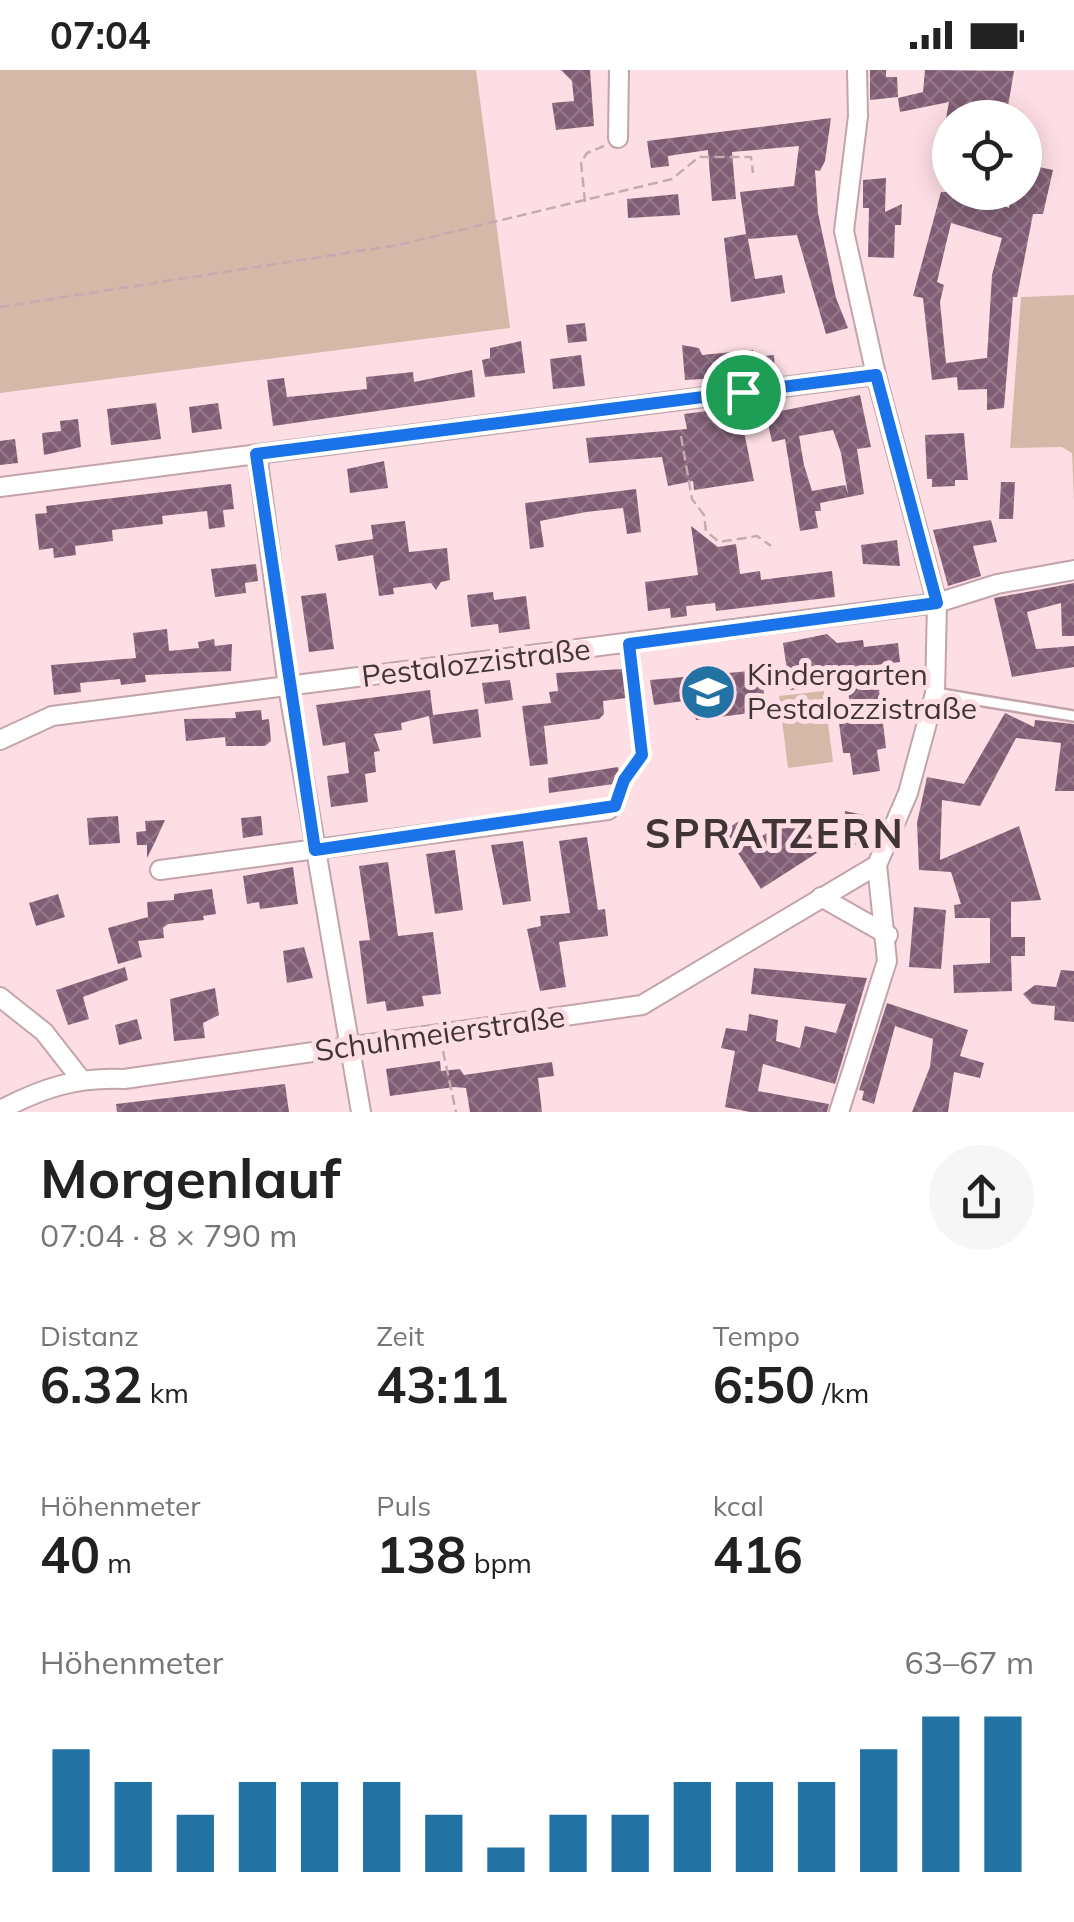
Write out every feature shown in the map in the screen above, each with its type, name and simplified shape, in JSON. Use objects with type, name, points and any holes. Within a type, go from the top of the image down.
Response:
[{"type":"street","points":[[618,138],[619,70]]},
{"type":"street","points":[[839,1112],[887,961],[888,935],[877,865],[908,794],[935,693],[937,603],[876,375],[844,230],[858,116],[857,70]]},
{"type":"street","points":[[0,487],[876,375]]},
{"type":"street","points":[[256,454],[288,688],[361,1112]]},
{"type":"street","name":"Pestalozzistraße","points":[[0,740],[44,717],[937,603],[998,584],[1074,570]]},
{"type":"street","points":[[160,870],[608,810]]},
{"type":"street","name":"Schuhmeierstraße","points":[[0,1110],[39,1090],[80,1078],[124,1079],[642,1006],[877,865]]},
{"type":"street","points":[[820,896],[888,935]]},
{"type":"street","points":[[0,997],[44,1032],[80,1078]]},
{"type":"lane","points":[[935,693],[1074,716]]},
{"type":"path","points":[[585,202],[580,162],[587,153],[618,138]]},
{"type":"path","points":[[0,307],[398,245],[672,178],[698,157],[751,157],[753,173]]},
{"type":"path","points":[[681,436],[692,499],[704,514],[706,531],[719,542],[757,536],[771,546]]},
{"type":"path","points":[[608,810],[621,800],[624,780],[642,755],[629,644]]},
{"type":"path","points":[[441,1034],[456,1112]]},
{"type":"shaded area","points":[[0,70],[476,70],[510,328],[0,393]]},
{"type":"shaded area","points":[[1074,295],[1074,501],[1072,453],[1062,447],[1010,448],[1021,297]]},
{"type":"shaded area","points":[[824,691],[833,762],[788,768],[779,696]]},
{"type":"building","points":[[561,70],[590,70],[594,126],[556,130],[552,103],[574,101],[572,81]]},
{"type":"building","points":[[870,70],[886,70],[886,77],[897,77],[898,97],[870,100]]},
{"type":"building","points":[[925,70],[1014,71],[1009,100],[932,100],[932,105],[900,112],[898,98],[923,92]]},
{"type":"building","points":[[831,118],[825,161],[820,171],[815,170],[818,213],[836,298],[848,328],[826,334],[797,235],[748,239],[755,279],[782,275],[785,293],[731,302],[724,238],[746,234],[740,192],[794,186],[799,146],[732,152],[736,199],[712,201],[708,150],[668,156],[669,166],[651,168],[647,141]]},
{"type":"building","points":[[1042,168],[1053,170],[1043,214],[1033,214],[1017,297],[1013,297],[1004,408],[987,410],[987,389],[958,390],[957,377],[932,380],[923,298],[913,296],[936,210],[1042,210]],"holes":[[[951,223],[1002,238],[992,275],[987,358],[946,363],[940,302],[944,285],[937,282]]]},
{"type":"building","points":[[886,178],[885,212],[902,204],[901,225],[895,225],[894,258],[868,257],[869,208],[863,208],[863,180]]},
{"type":"building","points":[[678,194],[680,215],[628,218],[627,199]]},
{"type":"building","points":[[585,323],[587,341],[568,343],[566,325]]},
{"type":"building","points":[[521,341],[525,373],[485,377],[482,360],[490,358],[490,348]]},
{"type":"building","points":[[682,345],[699,348],[702,355],[753,350],[754,357],[774,355],[775,375],[685,380]]},
{"type":"building","points":[[581,355],[585,386],[553,389],[550,359]]},
{"type":"building","points":[[472,370],[475,397],[273,426],[267,380],[284,378],[287,397],[367,389],[366,377],[413,372],[414,382]]},
{"type":"building","points":[[860,395],[871,447],[857,449],[864,494],[820,503],[821,511],[815,511],[818,528],[800,531],[785,439],[772,442],[766,414]],"holes":[[[833,430],[848,494],[845,485],[812,491],[799,436]]]},
{"type":"building","points":[[156,403],[161,439],[111,445],[107,409]]},
{"type":"building","points":[[218,403],[222,429],[192,433],[189,407]]},
{"type":"building","points":[[739,407],[754,481],[694,490],[693,481],[668,486],[662,457],[589,463],[586,438],[687,429],[684,414]]},
{"type":"building","points":[[78,419],[81,447],[44,455],[42,433],[61,431],[60,421]]},
{"type":"building","points":[[964,433],[968,480],[955,480],[955,486],[932,487],[932,479],[927,479],[925,435]]},
{"type":"building","points":[[15,439],[18,463],[0,465],[0,441]]},
{"type":"building","points":[[384,461],[388,488],[350,493],[347,469]]},
{"type":"building","points":[[1001,482],[1015,482],[1013,519],[999,519]]},
{"type":"building","points":[[231,484],[234,509],[223,510],[225,527],[209,529],[207,511],[162,516],[163,524],[112,530],[113,541],[75,546],[76,555],[54,558],[53,548],[39,550],[35,514],[47,513],[46,506]]},
{"type":"building","points":[[636,489],[641,532],[627,534],[623,508],[586,512],[540,521],[544,547],[530,549],[525,503]]},
{"type":"building","points":[[991,520],[997,542],[973,546],[981,576],[948,586],[933,530]]},
{"type":"building","points":[[405,521],[409,552],[447,548],[450,580],[441,582],[436,590],[431,583],[393,588],[394,594],[379,596],[373,555],[338,561],[335,545],[373,539],[371,525]]},
{"type":"building","points":[[691,526],[718,547],[736,544],[740,574],[760,571],[761,580],[832,571],[835,597],[716,611],[715,603],[686,606],[687,616],[671,618],[670,608],[648,611],[645,582],[698,575]]},
{"type":"building","points":[[897,540],[900,566],[863,564],[861,545]]},
{"type":"building","points":[[256,564],[258,581],[245,583],[246,593],[215,597],[211,569]]},
{"type":"building","points":[[1074,583],[1074,636],[1062,636],[1061,603],[1027,612],[1036,649],[1074,646],[1074,667],[1012,677],[994,598]]},
{"type":"building","points":[[493,592],[494,600],[526,596],[530,629],[499,633],[498,624],[471,627],[467,595]]},
{"type":"building","points":[[326,593],[334,649],[309,652],[301,596]]},
{"type":"building","points":[[167,629],[169,651],[199,648],[198,642],[214,639],[215,646],[232,644],[231,671],[145,675],[146,682],[121,685],[120,679],[80,683],[81,692],[54,695],[51,665],[136,658],[133,633]]},
{"type":"building","points":[[827,634],[837,643],[863,640],[864,647],[898,643],[900,662],[876,665],[886,748],[877,750],[880,771],[853,775],[850,753],[843,753],[839,723],[852,720],[847,683],[790,690],[783,643]]},
{"type":"building","points":[[623,669],[626,698],[603,701],[604,714],[599,719],[544,726],[548,764],[530,766],[522,706],[551,703],[549,692],[558,691],[556,673]]},
{"type":"building","name":"Kindergarten Pestalozzistraße","points":[[761,670],[766,711],[696,720],[692,700],[654,705],[650,680]]},
{"type":"building","points":[[510,680],[513,700],[485,704],[482,683]]},
{"type":"building","points":[[430,690],[433,715],[478,709],[481,737],[433,744],[429,716],[401,723],[402,730],[374,734],[380,751],[374,752],[376,772],[365,774],[368,802],[331,807],[327,776],[349,773],[345,742],[323,746],[316,705]]},
{"type":"building","points":[[261,710],[262,720],[269,719],[271,741],[265,746],[226,746],[225,737],[186,741],[184,719],[236,718],[235,712]]},
{"type":"building","points":[[1005,713],[1034,727],[1035,720],[1074,724],[1074,791],[1055,791],[1061,743],[1016,738],[980,806],[942,800],[940,860],[1019,826],[1041,900],[1011,902],[1011,937],[1025,937],[1025,956],[1011,956],[1012,991],[954,993],[953,965],[990,963],[990,918],[955,918],[954,905],[961,904],[951,872],[919,870],[917,823],[927,777],[964,784]]},
{"type":"building","points":[[618,767],[621,783],[549,793],[548,778]]},
{"type":"building","points":[[845,811],[864,815],[864,844],[848,845],[843,839]]},
{"type":"building","points":[[797,814],[820,851],[761,889],[724,831],[748,815],[762,836]]},
{"type":"building","points":[[118,816],[120,843],[89,845],[87,818]]},
{"type":"building","points":[[261,816],[263,835],[243,838],[241,818]]},
{"type":"building","points":[[165,820],[147,858],[147,845],[137,845],[136,832],[146,831],[145,821]]},
{"type":"building","points":[[587,837],[598,910],[605,909],[608,936],[559,942],[566,987],[540,991],[527,929],[541,926],[540,916],[570,913],[559,841]]},
{"type":"building","points":[[523,841],[531,901],[503,905],[491,845]]},
{"type":"building","points":[[455,850],[463,910],[435,914],[426,854]]},
{"type":"building","points":[[388,862],[398,936],[433,932],[441,994],[422,996],[424,1006],[387,1011],[385,1001],[367,1004],[359,941],[370,940],[359,866]]},
{"type":"building","points":[[293,867],[298,904],[260,909],[259,902],[247,904],[243,876]]},
{"type":"building","points":[[212,889],[216,914],[203,916],[204,920],[168,924],[163,928],[164,938],[138,941],[142,957],[118,964],[108,928],[148,917],[147,902],[174,900],[174,894]]},
{"type":"building","points":[[58,894],[65,917],[36,926],[29,903]]},
{"type":"building","points":[[914,907],[946,910],[941,969],[909,967]]},
{"type":"building","points":[[304,947],[313,978],[287,983],[283,951]]},
{"type":"building","points":[[125,967],[128,980],[83,997],[89,1019],[68,1025],[56,990]]},
{"type":"building","points":[[754,968],[867,978],[835,1084],[763,1064],[758,1091],[829,1104],[827,1112],[750,1112],[725,1107],[735,1051],[721,1048],[726,1028],[747,1031],[749,1014],[778,1020],[776,1041],[800,1048],[805,1026],[836,1033],[846,1004],[751,994]]},
{"type":"building","points":[[1061,970],[1074,971],[1074,1022],[1054,1020],[1055,1006],[1032,1004],[1023,994],[1035,985],[1056,987]]},
{"type":"building","points":[[215,988],[219,1015],[203,1023],[205,1038],[174,1041],[170,999]]},
{"type":"building","points":[[887,1003],[968,1030],[960,1056],[984,1063],[980,1078],[954,1072],[948,1112],[912,1112],[930,1067],[933,1039],[895,1026],[874,1104],[862,1100],[864,1091],[859,1090]]},
{"type":"building","points":[[137,1019],[142,1039],[119,1045],[115,1025]]},
{"type":"building","points":[[440,1061],[441,1071],[460,1069],[464,1075],[552,1062],[554,1076],[538,1078],[542,1112],[470,1112],[466,1088],[390,1096],[386,1069]]},
{"type":"building","points":[[285,1084],[289,1112],[117,1112],[116,1104]]},
{"type":"place","name":"Kindergarten Pestalozzistraße","points":[[708,692]]},
{"type":"district","name":"SPRATZERN","points":[[775,834]]},
{"type":"route","points":[[876,375],[937,603],[629,644],[642,755],[624,780],[621,800],[615,806],[315,850],[256,454],[743,392],[876,375]]}]
